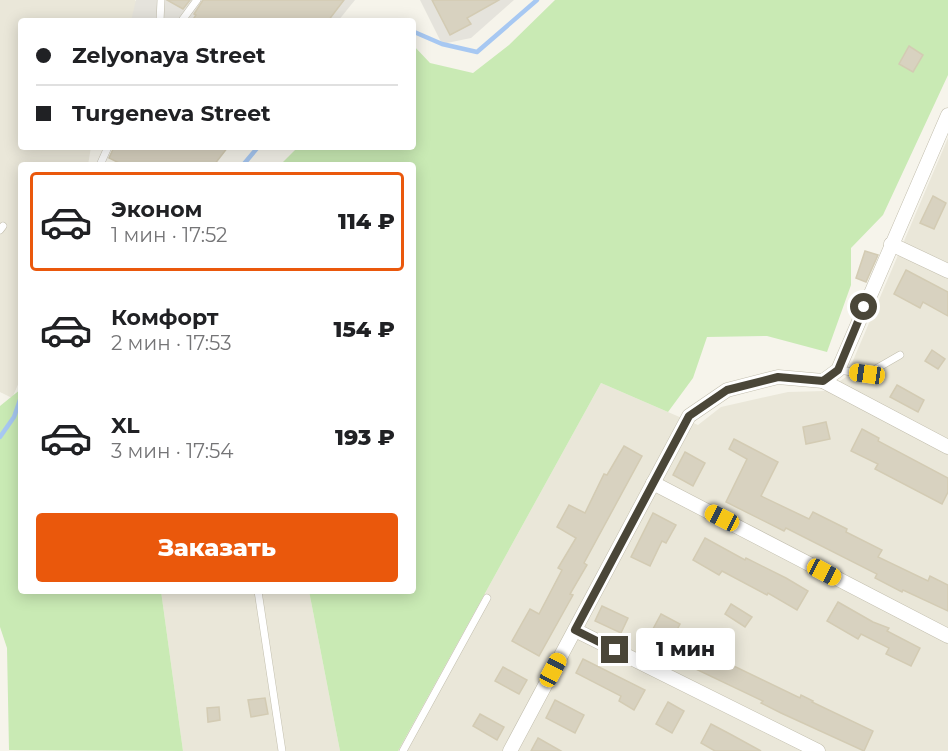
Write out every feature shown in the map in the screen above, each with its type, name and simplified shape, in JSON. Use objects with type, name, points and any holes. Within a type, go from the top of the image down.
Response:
[{"type":"street","points":[[823,381],[838,370],[948,115]]},
{"type":"street","points":[[891,244],[948,271]]},
{"type":"street","points":[[510,751],[689,416],[727,390],[778,377],[823,381],[948,447]]},
{"type":"street","points":[[653,483],[948,636]]},
{"type":"street","points":[[575,630],[818,751]]},
{"type":"lane","points":[[160,0],[160,18]]},
{"type":"lane","points":[[184,18],[197,0]]},
{"type":"lane","points":[[838,370],[867,374],[900,355]]},
{"type":"lane","points":[[258,594],[282,751]]},
{"type":"lane","points":[[403,751],[487,598]]},
{"type":"shaded area","points":[[0,0],[135,0],[148,18],[18,18],[18,150],[90,150],[88,162],[18,162],[18,385],[12,398],[0,392]]},
{"type":"shaded area","points":[[136,0],[355,0],[340,18],[132,18]]},
{"type":"shaded area","points":[[420,0],[514,0],[471,38],[442,44]]},
{"type":"shaded area","points":[[948,138],[948,751],[398,751],[601,383],[698,425],[721,407],[788,392],[825,391],[846,377]]},
{"type":"shaded area","points":[[161,594],[310,594],[340,751],[183,751]]},
{"type":"green space","points":[[555,0],[948,0],[948,75],[883,215],[851,248],[851,285],[827,352],[767,336],[707,337],[693,378],[668,412],[601,383],[398,751],[340,751],[310,594],[416,594],[416,162],[283,162],[295,150],[416,150],[416,48],[430,63],[473,73],[509,45]]},
{"type":"green space","points":[[18,391],[18,594],[161,594],[183,751],[9,750],[7,648],[0,627],[0,406]]},
{"type":"building","points":[[167,0],[190,0],[183,9]]},
{"type":"building","points":[[203,0],[344,0],[330,18],[194,18],[196,15],[194,14]]},
{"type":"building","points":[[432,0],[499,0],[467,18],[471,24],[450,35]]},
{"type":"building","points":[[909,46],[923,55],[913,72],[899,64]]},
{"type":"building","points":[[113,150],[226,150],[216,162],[117,162],[109,158]]},
{"type":"building","points":[[933,196],[946,203],[934,229],[920,223]]},
{"type":"building","points":[[865,251],[878,255],[866,282],[856,278]]},
{"type":"building","points":[[906,270],[948,292],[948,316],[923,302],[920,308],[894,294]]},
{"type":"building","points":[[932,350],[945,359],[938,369],[925,361]]},
{"type":"building","points":[[897,385],[924,400],[918,412],[890,397]]},
{"type":"building","points":[[826,422],[830,439],[806,444],[803,427]]},
{"type":"building","points":[[862,429],[879,438],[878,441],[948,478],[948,492],[942,504],[875,469],[878,464],[851,451]]},
{"type":"building","points":[[734,439],[778,462],[761,496],[809,519],[813,512],[882,550],[878,557],[928,581],[930,576],[948,585],[948,611],[903,590],[902,592],[875,578],[877,574],[786,528],[784,531],[726,502],[747,459],[729,449]]},
{"type":"building","points":[[624,446],[642,456],[584,563],[587,565],[570,594],[573,595],[539,656],[512,641],[530,609],[539,614],[562,570],[558,568],[576,538],[557,527],[569,505],[585,513],[604,474],[607,475]]},
{"type":"building","points":[[685,452],[705,463],[693,486],[673,475]]},
{"type":"building","points":[[653,513],[676,525],[666,543],[662,541],[650,566],[631,557]]},
{"type":"building","points":[[705,538],[808,591],[797,610],[768,593],[767,595],[722,571],[719,575],[693,560]]},
{"type":"building","points":[[838,602],[873,622],[889,628],[887,631],[920,648],[911,666],[886,654],[889,648],[861,634],[858,639],[827,621]]},
{"type":"building","points":[[731,604],[752,617],[745,627],[725,614]]},
{"type":"building","points":[[602,606],[628,618],[621,633],[595,621]]},
{"type":"building","points":[[661,614],[680,624],[664,654],[645,644]]},
{"type":"building","points":[[695,644],[715,653],[713,656],[800,698],[801,695],[873,731],[864,751],[781,713],[761,703],[763,701],[685,664]]},
{"type":"building","points":[[583,659],[645,690],[634,710],[619,701],[621,696],[576,673]]},
{"type":"building","points":[[503,667],[527,680],[519,694],[495,681]]},
{"type":"building","points":[[265,698],[268,714],[251,717],[248,700]]},
{"type":"building","points":[[555,700],[584,715],[575,733],[546,718]]},
{"type":"building","points":[[668,702],[684,711],[672,733],[656,724]]},
{"type":"building","points":[[219,707],[220,720],[208,722],[207,708]]},
{"type":"building","points":[[480,714],[504,727],[497,740],[473,726]]},
{"type":"building","points":[[711,724],[761,751],[715,751],[701,743]]},
{"type":"building","points":[[538,738],[561,751],[531,751]]},
{"type":"waterway","points":[[416,33],[442,44],[477,52],[537,0]]},
{"type":"waterway","points":[[246,162],[256,150]]},
{"type":"waterway","points":[[0,437],[14,417],[18,406]]},
{"type":"route","points":[[615,650],[575,630],[689,416],[727,390],[778,377],[823,381],[838,370],[864,307]]}]
